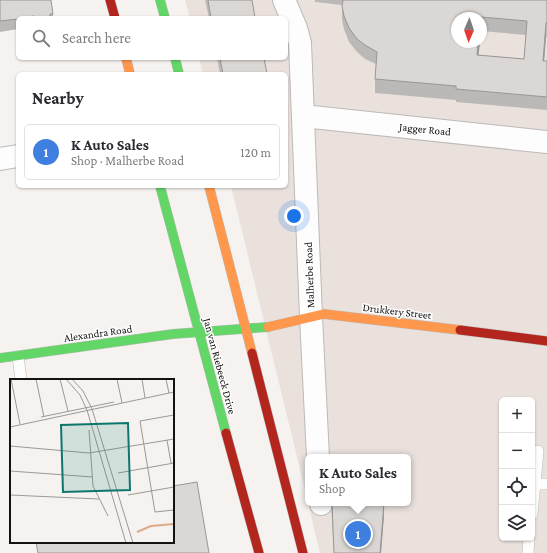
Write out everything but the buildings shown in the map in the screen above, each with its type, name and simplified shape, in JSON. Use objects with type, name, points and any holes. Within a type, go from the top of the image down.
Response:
[{"type":"main road","points":[[110,0],[114,16]]},
{"type":"main road","points":[[160,0],[164,16]]},
{"type":"main road","points":[[126,60],[130,72]]},
{"type":"main road","points":[[176,60],[178,72]]},
{"type":"main road","name":"Jan van Riebeeck Drive","points":[[161,188],[198,332],[259,553]]},
{"type":"main road","points":[[209,188],[303,553]]},
{"type":"main road","name":"Drukkery Street","points":[[246,329],[266,327],[324,314],[547,341]]},
{"type":"main road","name":"Alexandra Road","points":[[0,358],[198,332],[246,329]]},
{"type":"street","name":"Malherbe Road","points":[[284,0],[296,28],[300,43],[318,454]]},
{"type":"street","name":"Jagger Road","points":[[303,116],[547,142]]},
{"type":"street","points":[[0,159],[16,156]]},
{"type":"lane","points":[[18,356],[21,379]]},
{"type":"lane","points":[[538,451],[535,484],[547,484]]},
{"type":"lane","points":[[528,553],[530,541]]},
{"type":"shaded area","points":[[185,0],[547,0],[547,553],[320,553],[309,506],[411,506],[411,454],[305,454],[305,490],[231,188],[288,188],[288,72],[202,72],[200,60],[288,60],[288,16],[189,16]]},
{"type":"traffic: fast","points":[[160,0],[164,16]]},
{"type":"traffic: fast","points":[[176,60],[178,72]]},
{"type":"traffic: fast","points":[[161,188],[226,433]]},
{"type":"traffic: fast","points":[[0,358],[173,334],[268,327]]},
{"type":"traffic: slow","points":[[126,60],[130,72]]},
{"type":"traffic: slow","points":[[210,188],[252,353]]},
{"type":"traffic: slow","points":[[268,327],[324,314],[460,330]]},
{"type":"traffic: jam","points":[[110,0],[114,16]]},
{"type":"traffic: jam","points":[[460,330],[547,341]]},
{"type":"traffic: jam","points":[[252,353],[303,553]]},
{"type":"traffic: jam","points":[[226,433],[259,553]]},
{"type":"place","name":"K Auto Sales","points":[[358,534]]}]
